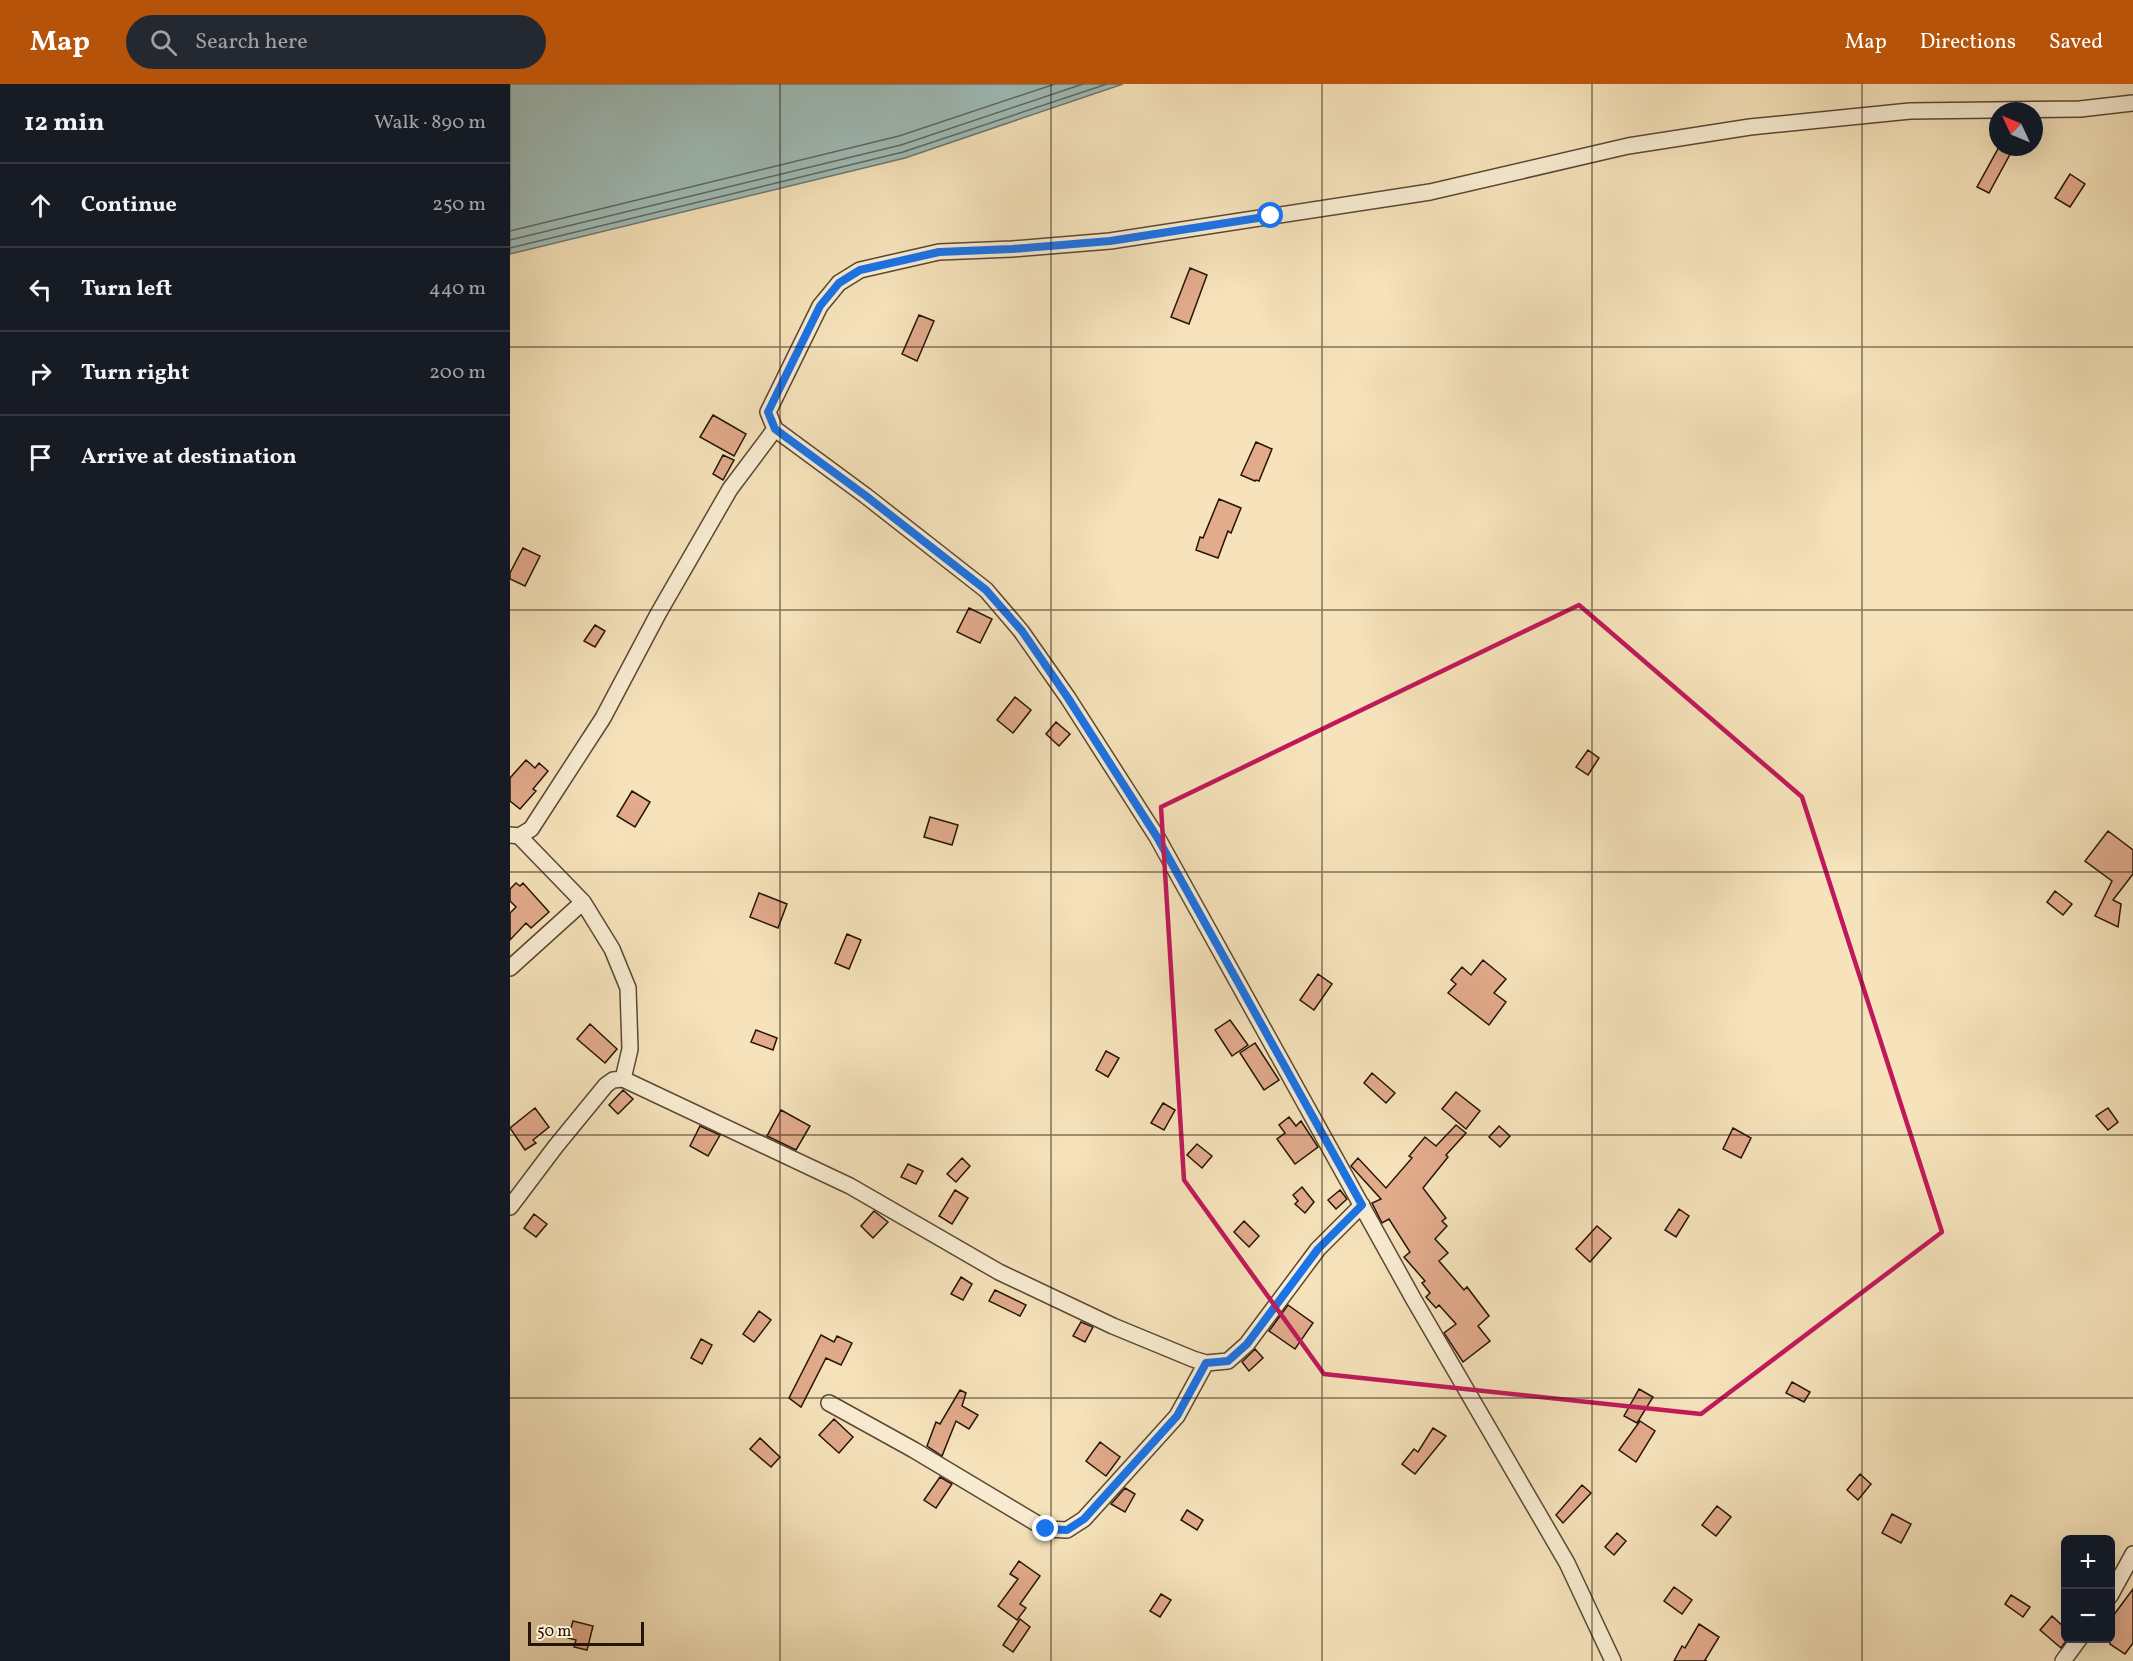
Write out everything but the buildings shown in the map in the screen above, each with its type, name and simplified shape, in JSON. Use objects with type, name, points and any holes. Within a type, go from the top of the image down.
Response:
[{"type":"street","points":[[1613,1661],[1567,1563],[1414,1300],[1157,837],[1068,698],[1022,631],[986,590],[866,496],[775,429],[768,412],[820,306],[839,283],[860,270],[939,252],[1110,241],[1430,192],[1628,146],[1750,127],[1910,111],[2080,109],[2133,103]]},
{"type":"street","points":[[623,1079],[630,1049],[628,988],[612,949],[583,902],[515,836],[531,829],[603,718],[658,614],[730,489],[775,429]]},
{"type":"street","points":[[510,968],[583,902]]},
{"type":"street","points":[[510,1207],[606,1085],[613,1080],[623,1079],[850,1186],[999,1272],[1113,1326],[1206,1363],[1228,1361],[1247,1344],[1318,1249],[1362,1205]]},
{"type":"street","points":[[829,1403],[914,1450],[1046,1529],[1067,1530],[1084,1519],[1177,1416],[1206,1363]]},
{"type":"street","points":[[2114,1589],[2133,1554]]},
{"type":"street","points":[[2063,1661],[2076,1643]]},
{"type":"highlighted area","points":[[1579,605],[1802,797],[1942,1232],[1701,1414],[1324,1374],[1184,1180],[1161,807]]},
{"type":"water","points":[[510,84],[1123,84],[905,158],[510,254]]},
{"type":"route","points":[[1046,1529],[1067,1530],[1084,1519],[1177,1416],[1206,1363],[1228,1361],[1247,1344],[1318,1249],[1362,1205],[1157,837],[1022,631],[986,590],[866,496],[775,429],[768,412],[820,306],[839,283],[860,270],[939,252],[1110,241],[1271,216]]}]
